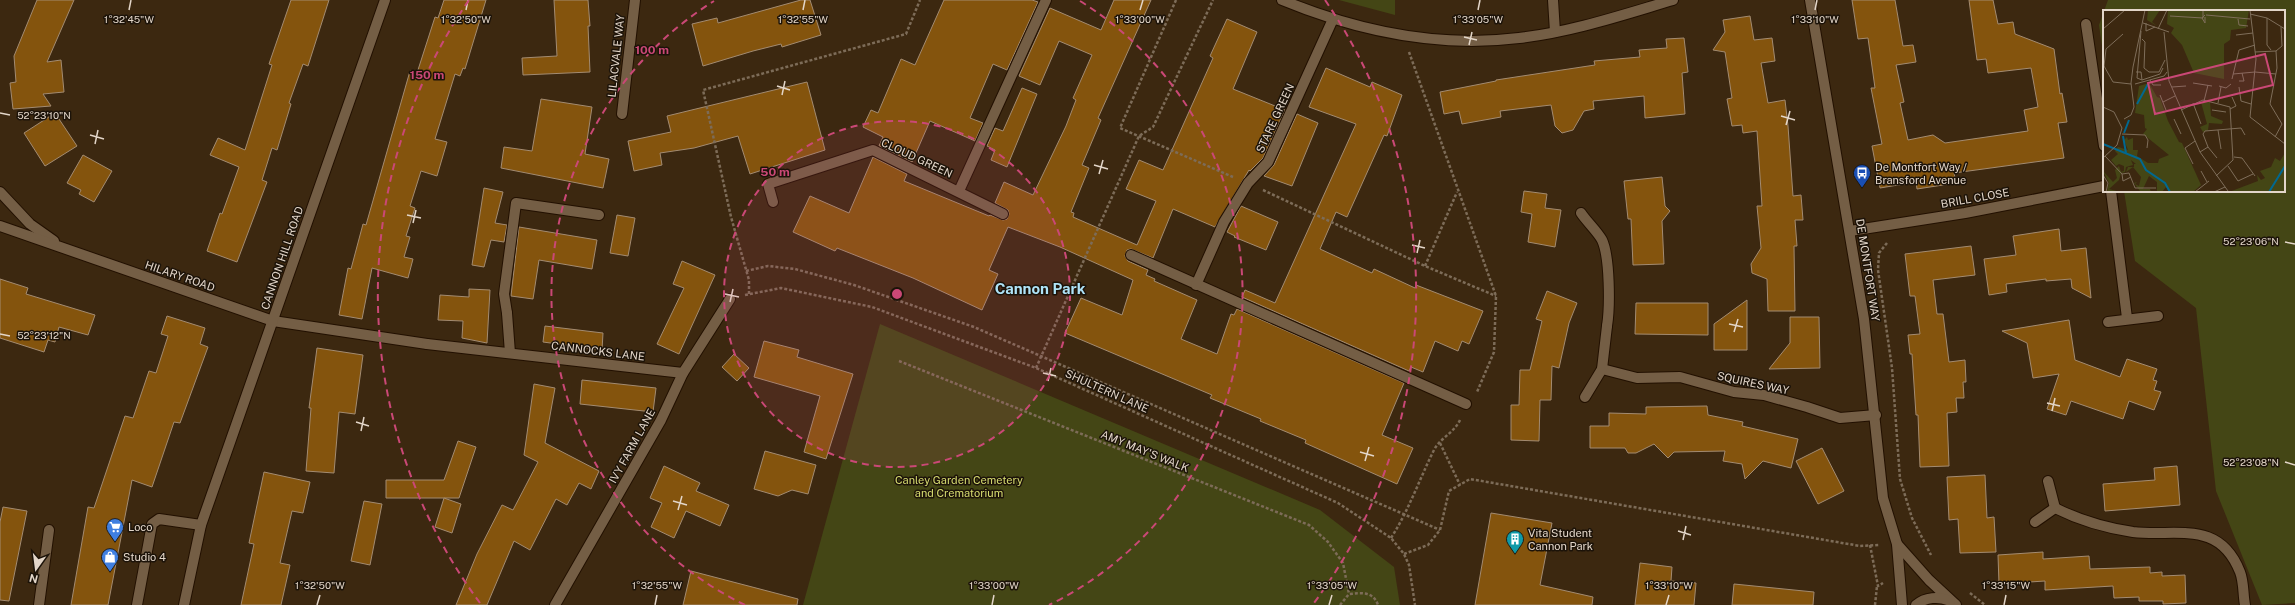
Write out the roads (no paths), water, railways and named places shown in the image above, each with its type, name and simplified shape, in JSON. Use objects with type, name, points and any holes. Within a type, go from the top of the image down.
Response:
[{"type":"street","name":"CANNON HILL ROAD","points":[[184,605],[201,525],[385,0]]},
{"type":"street","name":"LILACVALE WAY","points":[[622,114],[635,0]]},
{"type":"street","name":"CLOUD GREEN","points":[[959,191],[1046,0]]},
{"type":"street","points":[[1282,0],[1333,20],[1355,26],[1408,36],[1486,41],[1555,32],[1673,0]]},
{"type":"street","points":[[1553,0],[1555,32]]},
{"type":"street","name":"DE MONTFORT WAY","points":[[1810,0],[1865,327],[1876,415],[1883,498],[1897,544],[1902,605]]},
{"type":"street","name":"STARE GREEN","points":[[1196,285],[1224,222],[1248,183],[1268,162],[1333,20]]},
{"type":"street","points":[[2086,24],[2103,139]]},
{"type":"street","name":"CLOUD GREEN","points":[[773,202],[768,184],[873,150],[959,191],[1003,214]]},
{"type":"street","name":"BRILL CLOSE","points":[[1850,231],[1965,213],[2103,186]]},
{"type":"street","name":"HILARY ROAD","points":[[0,192],[30,224],[79,254]]},
{"type":"street","points":[[2111,192],[2127,318]]},
{"type":"street","points":[[510,353],[504,294],[516,203],[599,215]]},
{"type":"street","points":[[1581,214],[1602,241],[1608,278],[1610,307],[1602,369],[1585,397]]},
{"type":"street","name":"HILARY ROAD","points":[[0,226],[273,321],[427,344]]},
{"type":"street","points":[[1131,255],[1466,404]]},
{"type":"street","name":"IVY FARM LANE","points":[[555,605],[661,420],[683,373],[730,299]]},
{"type":"street","points":[[2108,322],[2127,318],[2158,316]]},
{"type":"street","name":"CANNOCKS LANE","points":[[427,344],[683,373]]},
{"type":"street","name":"SQUIRES WAY","points":[[1602,369],[1638,378],[1680,377],[1734,392],[1764,395],[1840,418],[1876,415]]},
{"type":"street","points":[[2048,481],[2055,508],[2072,517],[2134,532],[2196,533],[2215,540],[2225,547],[2240,572],[2245,605]]},
{"type":"street","points":[[2035,522],[2055,508]]},
{"type":"street","points":[[137,605],[152,524],[159,519],[201,525]]},
{"type":"street","points":[[39,605],[49,530]]},
{"type":"street","name":"DE MONTFORT WAY","points":[[1897,544],[1953,603]]},
{"type":"street","name":"DE MONTFORT WAY","points":[[1916,605],[1922,600],[1934,598],[1953,603]]},
{"type":"place","name":"De Montfort Way / Bransford Avenue","points":[[1862,188]]},
{"type":"place","name":"Loco","points":[[115,542]]},
{"type":"place","name":"Vita Student Cannon Park","points":[[1515,554]]},
{"type":"place","name":"Studio 4","points":[[110,572]]},
{"type":"district","name":"Cannon Park","points":[[1040,288]]},
{"type":"park label","name":"Canley Garden Cemetery and Crematorium","points":[[959,486]]}]
